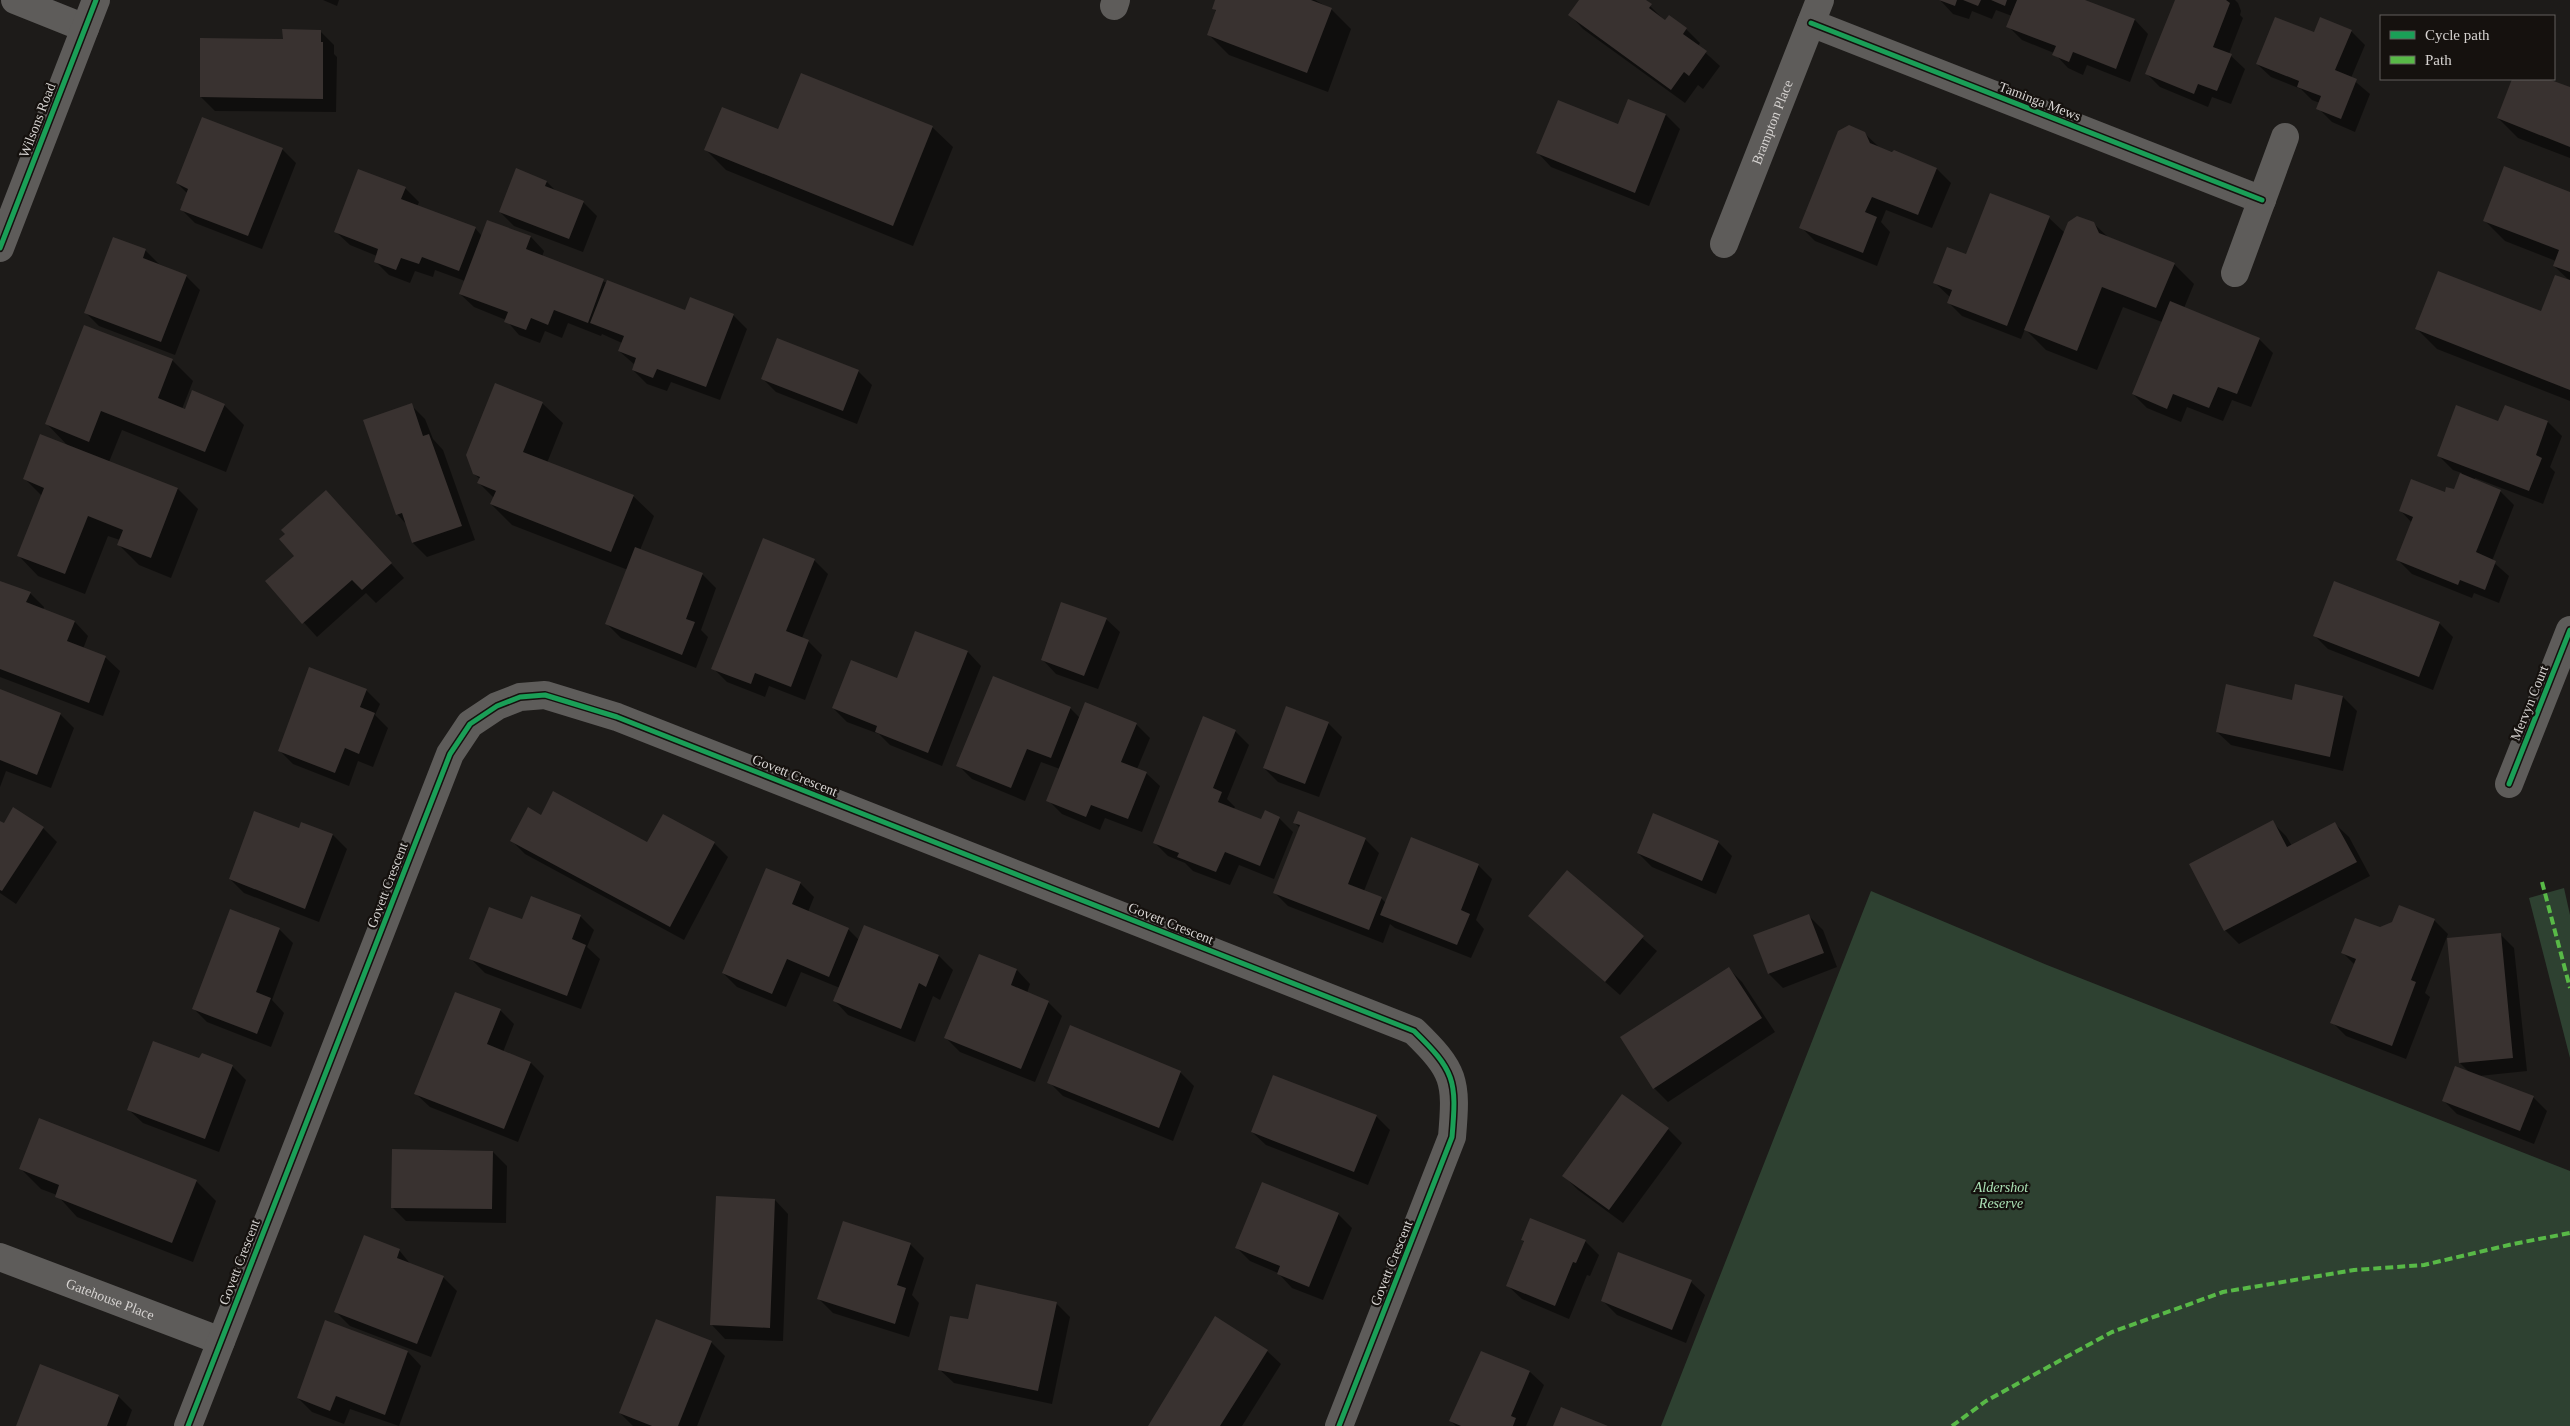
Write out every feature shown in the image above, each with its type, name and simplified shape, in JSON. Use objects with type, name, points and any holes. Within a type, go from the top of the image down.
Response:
[{"type":"street","points":[[15,0],[85,28]]},
{"type":"street","name":"Wilsons Road","points":[[0,248],[96,0]]},
{"type":"street","name":"Taminga Mews","points":[[1816,11],[2262,200]]},
{"type":"street","name":"Brampton Place","points":[[1724,244],[1816,11]]},
{"type":"street","points":[[2235,273],[2285,137]]},
{"type":"street","name":"Mervyn Court","points":[[2509,784],[2570,630]]},
{"type":"street","name":"Govett Crescent","points":[[188,1426],[450,754],[470,724],[497,706],[520,697],[545,695],[617,717],[1414,1031],[1441,1057],[1452,1077],[1455,1106],[1452,1137],[1339,1426]]},
{"type":"street","name":"Gatehouse Place","points":[[0,1257],[221,1341]]},
{"type":"green space","points":[[2564,888],[2570,915],[2570,1058],[2529,898]]},
{"type":"green space","name":"Aldershot Reserve","points":[[1871,891],[2047,965],[2570,1171],[2570,1426],[1661,1426]]},
{"type":"building","points":[[1215,0],[1311,0],[1332,8],[1307,73],[1207,35],[1216,10],[1212,9]]},
{"type":"building","points":[[1579,0],[1646,0],[1652,4],[1649,8],[1665,20],[1669,15],[1687,28],[1683,34],[1707,51],[1689,76],[1684,72],[1671,90],[1568,15]]},
{"type":"building","points":[[1939,0],[1957,0],[1955,6]]},
{"type":"building","points":[[1963,0],[1981,0],[1978,6]]},
{"type":"building","points":[[1991,0],[2007,0],[2005,6]]},
{"type":"building","points":[[2017,0],[2085,0],[2135,19],[2116,69],[2073,52],[2069,62],[2052,55],[2056,46],[2006,27]]},
{"type":"building","points":[[2175,0],[2226,0],[2230,3],[2213,47],[2232,54],[2217,91],[2198,84],[2194,94],[2145,74]]},
{"type":"building","points":[[2275,17],[2314,32],[2320,17],[2352,30],[2335,70],[2357,79],[2341,119],[2316,109],[2321,96],[2297,87],[2299,81],[2256,64]]},
{"type":"building","points":[[282,29],[321,30],[321,42],[323,42],[323,99],[200,97],[200,38],[283,39]]},
{"type":"building","points":[[801,73],[933,126],[893,226],[704,150],[722,107],[778,129]]},
{"type":"building","points":[[2512,80],[2551,80],[2570,87],[2570,147],[2497,118]]},
{"type":"building","points":[[1628,99],[1666,114],[1635,193],[1536,153],[1558,100],[1618,124]]},
{"type":"building","points":[[202,117],[283,148],[248,236],[180,210],[188,189],[176,183]]},
{"type":"building","points":[[1849,125],[1865,132],[1870,143],[1892,152],[1894,150],[1937,168],[1918,215],[1872,197],[1865,212],[1877,217],[1863,253],[1799,228],[1838,131]]},
{"type":"building","points":[[2504,166],[2570,192],[2570,272],[2553,266],[2559,250],[2483,221]]},
{"type":"building","points":[[516,168],[547,181],[545,186],[584,201],[569,239],[499,212]]},
{"type":"building","points":[[358,169],[406,187],[401,199],[476,227],[459,271],[422,257],[419,264],[401,258],[396,270],[374,262],[378,249],[334,232]]},
{"type":"building","points":[[1990,193],[2050,216],[2007,326],[1947,303],[1952,290],[1933,283],[1947,247],[1966,254]]},
{"type":"building","points":[[2077,216],[2094,222],[2099,233],[2175,263],[2156,308],[2102,287],[2077,351],[2024,330],[2068,222]]},
{"type":"building","points":[[487,220],[531,236],[526,249],[604,279],[588,323],[554,310],[548,325],[531,318],[526,330],[504,322],[508,312],[459,294]]},
{"type":"building","points":[[113,237],[146,249],[143,258],[187,275],[161,342],[84,313]]},
{"type":"building","points":[[2438,271],[2541,311],[2555,275],[2570,280],[2570,390],[2415,329]]},
{"type":"building","points":[[607,280],[685,310],[690,297],[734,314],[706,387],[657,369],[653,378],[632,370],[636,358],[618,351],[624,336],[590,323]]},
{"type":"building","points":[[2170,301],[2260,338],[2237,394],[2218,387],[2209,408],[2173,394],[2167,409],[2132,394]]},
{"type":"building","points":[[84,325],[173,359],[158,398],[185,409],[192,390],[225,404],[205,452],[101,411],[89,442],[45,424]]},
{"type":"building","points":[[777,338],[859,370],[843,411],[761,379]]},
{"type":"building","points":[[495,383],[543,402],[523,452],[634,495],[611,552],[490,504],[496,491],[477,483],[480,477],[473,474],[466,455]]},
{"type":"building","points":[[412,403],[423,436],[429,434],[462,526],[412,543],[402,513],[396,515],[363,420]]},
{"type":"building","points":[[2456,405],[2498,421],[2505,405],[2548,421],[2536,455],[2542,458],[2529,491],[2437,456]]},
{"type":"building","points":[[40,434],[178,488],[151,558],[117,545],[123,530],[88,516],[65,574],[17,556],[44,488],[23,479]]},
{"type":"building","points":[[2460,473],[2501,490],[2476,552],[2496,561],[2485,590],[2460,580],[2458,585],[2396,560],[2413,517],[2399,511],[2411,479],[2445,492],[2446,487],[2454,489]]},
{"type":"building","points":[[326,490],[392,563],[362,590],[352,580],[302,624],[265,581],[294,556],[279,539],[285,534],[281,530]]},
{"type":"building","points":[[763,538],[815,559],[786,631],[809,640],[791,687],[755,673],[751,684],[711,669]]},
{"type":"building","points":[[635,547],[703,573],[686,619],[695,622],[682,655],[605,624]]},
{"type":"building","points":[[0,581],[31,592],[26,602],[75,621],[67,641],[106,656],[89,703],[0,669]]},
{"type":"building","points":[[2334,581],[2440,622],[2419,677],[2313,636]]},
{"type":"building","points":[[1061,602],[1107,618],[1084,676],[1041,660]]},
{"type":"building","points":[[915,631],[968,651],[928,753],[875,732],[877,726],[832,708],[851,660],[897,678]]},
{"type":"building","points":[[309,667],[367,689],[360,707],[375,713],[359,754],[345,748],[335,773],[278,751]]},
{"type":"building","points":[[993,676],[1071,707],[1051,758],[1027,749],[1011,788],[956,766]]},
{"type":"building","points":[[2226,684],[2292,700],[2295,684],[2343,696],[2330,757],[2216,732]]},
{"type":"building","points":[[0,689],[61,713],[37,775],[0,760]]},
{"type":"building","points":[[1085,702],[1137,723],[1121,762],[1147,772],[1128,819],[1091,805],[1086,817],[1046,801]]},
{"type":"building","points":[[1286,706],[1329,722],[1305,784],[1263,768]]},
{"type":"building","points":[[1203,716],[1236,730],[1213,788],[1222,792],[1218,802],[1261,819],[1265,810],[1280,817],[1260,866],[1225,852],[1216,872],[1177,857],[1179,853],[1153,843]]},
{"type":"building","points":[[553,791],[647,842],[663,814],[715,842],[670,927],[510,841],[528,807],[541,815]]},
{"type":"building","points":[[13,807],[44,827],[2,891],[0,890],[0,821],[4,823]]},
{"type":"building","points":[[254,811],[299,828],[301,822],[333,834],[305,909],[229,879]]},
{"type":"building","points":[[1298,811],[1366,838],[1348,884],[1382,897],[1369,930],[1273,893],[1300,825],[1293,823]]},
{"type":"building","points":[[1653,813],[1719,841],[1702,881],[1637,853]]},
{"type":"building","points":[[2273,820],[2287,847],[2335,822],[2357,862],[2224,931],[2189,864]]},
{"type":"building","points":[[1411,837],[1479,864],[1461,910],[1470,914],[1457,945],[1380,915]]},
{"type":"building","points":[[766,868],[801,882],[792,904],[849,928],[829,977],[787,959],[772,994],[722,973]]},
{"type":"building","points":[[1567,870],[1644,936],[1605,982],[1528,916]]},
{"type":"building","points":[[531,896],[581,915],[572,939],[586,945],[567,996],[469,959],[489,907],[522,919]]},
{"type":"building","points":[[2399,905],[2435,919],[2411,980],[2416,982],[2392,1046],[2330,1023],[2356,959],[2341,953],[2355,918],[2380,927],[2392,922]]},
{"type":"building","points":[[230,909],[280,928],[256,992],[271,998],[257,1034],[192,1009]]},
{"type":"building","points":[[1809,914],[1824,953],[1768,974],[1753,935]]},
{"type":"building","points":[[864,925],[939,955],[926,987],[919,983],[901,1029],[833,1001]]},
{"type":"building","points":[[2501,933],[2513,1058],[2459,1063],[2447,938]]},
{"type":"building","points":[[979,954],[1017,969],[1011,985],[1049,1001],[1021,1069],[944,1038]]},
{"type":"building","points":[[1729,967],[1762,1018],[1653,1089],[1620,1037]]},
{"type":"building","points":[[455,992],[501,1009],[487,1044],[531,1062],[504,1129],[414,1094]]},
{"type":"building","points":[[1070,1025],[1181,1071],[1159,1128],[1047,1083]]},
{"type":"building","points":[[153,1041],[199,1058],[202,1053],[233,1065],[205,1139],[127,1110]]},
{"type":"building","points":[[2455,1066],[2534,1096],[2520,1131],[2442,1101]]},
{"type":"building","points":[[1273,1075],[1377,1115],[1354,1172],[1251,1132]]},
{"type":"building","points":[[1622,1094],[1669,1128],[1609,1210],[1562,1176]]},
{"type":"building","points":[[39,1118],[197,1180],[172,1243],[55,1197],[59,1185],[19,1169]]},
{"type":"building","points":[[392,1149],[493,1151],[492,1209],[391,1208]]},
{"type":"building","points":[[1262,1182],[1339,1213],[1309,1287],[1277,1274],[1280,1266],[1235,1248]]},
{"type":"building","points":[[716,1196],[775,1199],[770,1328],[710,1325]]},
{"type":"building","points":[[1530,1218],[1586,1240],[1576,1263],[1573,1262],[1555,1306],[1506,1286],[1524,1241],[1521,1240]]},
{"type":"building","points":[[843,1221],[911,1243],[897,1285],[906,1288],[895,1324],[817,1299]]},
{"type":"building","points":[[364,1235],[400,1249],[397,1258],[444,1276],[417,1344],[334,1312]]},
{"type":"building","points":[[1618,1252],[1692,1280],[1672,1330],[1601,1301]]},
{"type":"building","points":[[976,1284],[1057,1302],[1038,1391],[938,1370],[950,1316],[968,1319]]},
{"type":"building","points":[[1215,1316],[1268,1350],[1220,1426],[1148,1426]]},
{"type":"building","points":[[656,1319],[712,1341],[678,1426],[652,1426],[619,1413]]},
{"type":"building","points":[[325,1320],[408,1351],[385,1415],[336,1396],[330,1411],[297,1398]]},
{"type":"building","points":[[1481,1351],[1530,1371],[1511,1416],[1516,1418],[1513,1426],[1461,1426],[1449,1421]]},
{"type":"building","points":[[40,1364],[119,1395],[107,1426],[16,1426]]},
{"type":"building","points":[[1561,1407],[1608,1426],[1553,1426]]},
{"type":"marked path","points":[[2542,882],[2570,988]]},
{"type":"marked path","points":[[1952,1426],[1986,1401],[2112,1332],[2223,1292],[2354,1270],[2424,1265],[2570,1233]]},
{"type":"cycle path","points":[[0,248],[96,0]]},
{"type":"cycle path","points":[[1811,23],[2262,200]]},
{"type":"cycle path","points":[[2509,784],[2570,630]]},
{"type":"cycle path","points":[[188,1426],[450,754],[470,724],[497,706],[520,697],[545,695],[617,717],[1414,1031],[1438,1056],[1450,1078],[1454,1102],[1452,1137],[1339,1426]]}]
